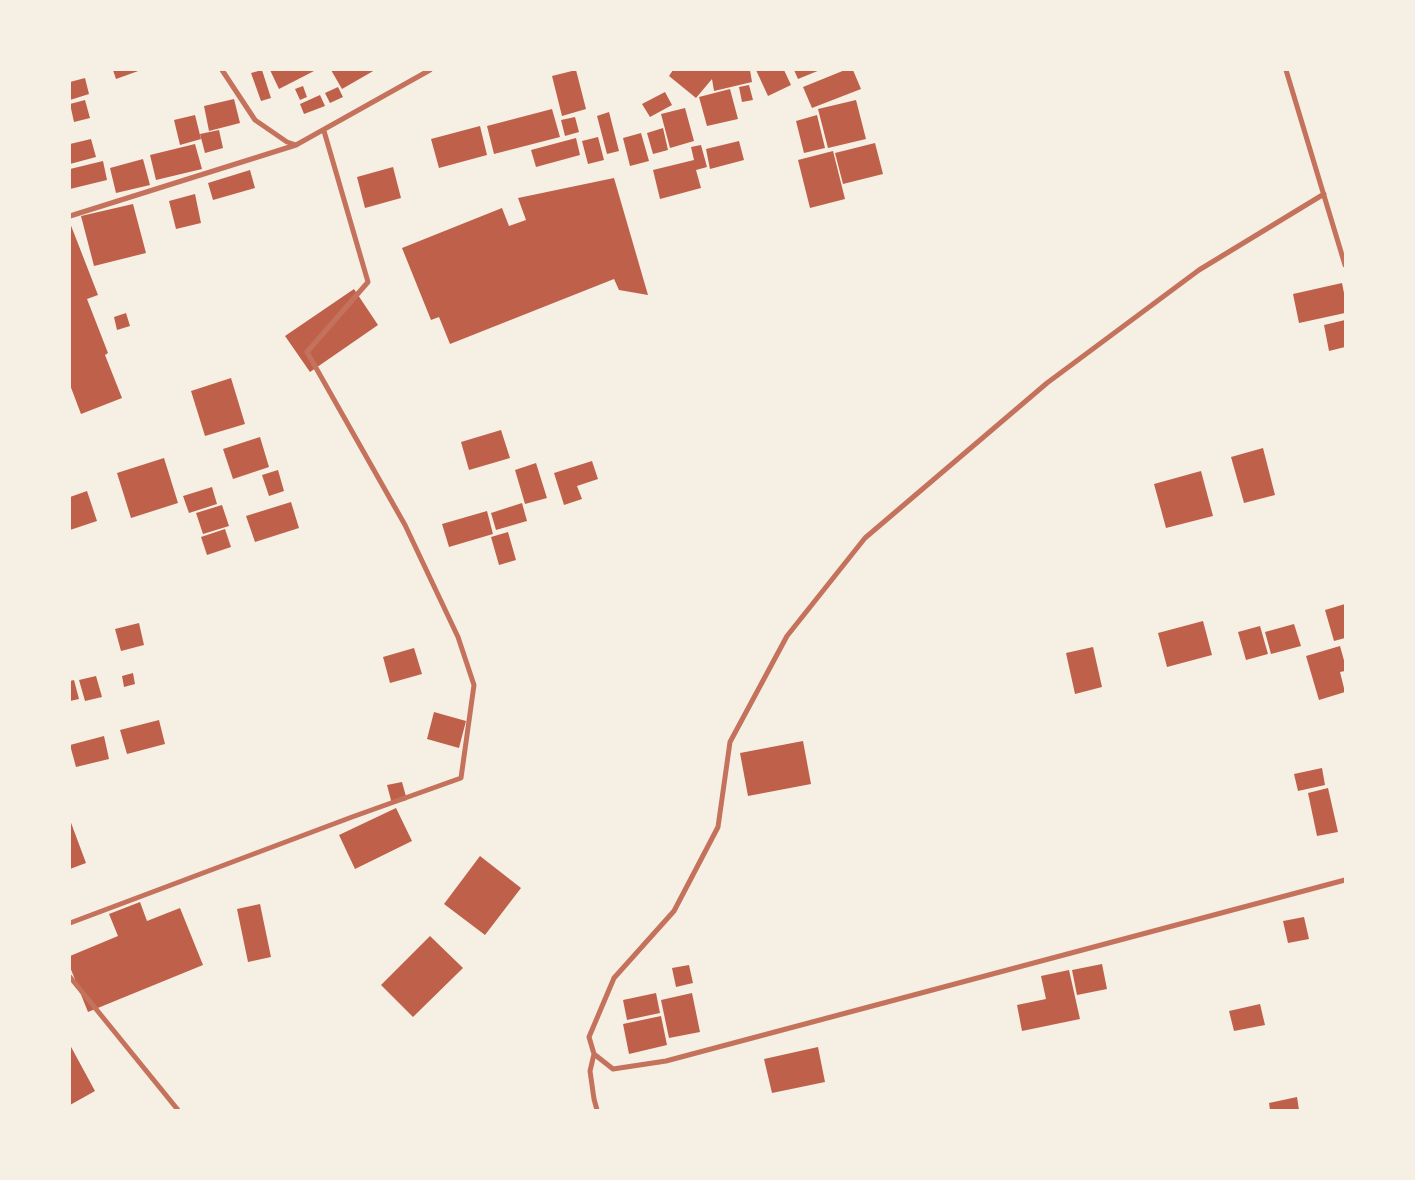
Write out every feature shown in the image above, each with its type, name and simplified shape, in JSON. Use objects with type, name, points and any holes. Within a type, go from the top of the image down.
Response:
[{"type":"street","points":[[222,70],[255,120],[287,142],[296,145]]},
{"type":"street","points":[[70,216],[296,145],[430,70]]},
{"type":"street","points":[[1286,70],[1345,265]]},
{"type":"street","points":[[70,923],[461,778],[474,685],[458,637],[404,525],[306,352],[368,282],[324,131]]},
{"type":"street","points":[[597,1110],[590,1071],[594,1054],[589,1037],[614,978],[674,911],[718,827],[730,742],[787,636],[865,538],[1055,377],[1199,270],[1324,194]]},
{"type":"street","points":[[594,1054],[614,1069],[666,1061],[1345,880]]},
{"type":"street","points":[[70,977],[178,1110]]},
{"type":"building","points":[[113,70],[141,70],[116,79]]},
{"type":"building","points":[[262,70],[271,98],[261,101],[251,73]]},
{"type":"building","points":[[270,70],[316,70],[279,89]]},
{"type":"building","points":[[331,70],[375,70],[342,89]]},
{"type":"building","points":[[576,70],[586,109],[562,116],[552,76]]},
{"type":"building","points":[[673,70],[750,70],[752,82],[714,91],[712,79],[696,98],[669,76]]},
{"type":"building","points":[[756,70],[784,70],[791,85],[768,96]]},
{"type":"building","points":[[794,70],[820,70],[798,79]]},
{"type":"building","points":[[845,70],[853,70],[861,89],[812,108],[803,87]]},
{"type":"building","points":[[85,78],[89,94],[70,100],[70,82]]},
{"type":"building","points":[[749,85],[753,100],[742,102],[739,87]]},
{"type":"building","points":[[303,86],[307,97],[300,100],[295,89]]},
{"type":"building","points":[[338,87],[343,97],[330,103],[325,93]]},
{"type":"building","points":[[730,89],[738,119],[707,126],[699,97]]},
{"type":"building","points":[[665,92],[672,105],[650,117],[642,104]]},
{"type":"building","points":[[320,95],[325,106],[304,114],[300,104]]},
{"type":"building","points":[[234,99],[240,123],[209,131],[204,106]]},
{"type":"building","points":[[85,100],[90,118],[74,122],[70,104]]},
{"type":"building","points":[[856,100],[866,139],[828,148],[818,109]]},
{"type":"building","points":[[685,108],[694,141],[670,148],[661,114]]},
{"type":"building","points":[[552,109],[560,137],[494,154],[487,126]]},
{"type":"building","points":[[609,112],[619,151],[607,154],[597,116]]},
{"type":"building","points":[[195,115],[201,139],[180,145],[174,120]]},
{"type":"building","points":[[817,115],[825,148],[804,153],[796,121]]},
{"type":"building","points":[[575,117],[579,132],[565,136],[561,120]]},
{"type":"building","points":[[480,126],[487,155],[439,168],[431,139]]},
{"type":"building","points":[[663,128],[668,150],[653,154],[647,133]]},
{"type":"building","points":[[219,130],[223,148],[205,153],[200,134]]},
{"type":"building","points":[[641,133],[649,161],[630,166],[623,138]]},
{"type":"building","points":[[598,137],[604,160],[588,164],[582,141]]},
{"type":"building","points":[[576,138],[580,155],[536,167],[531,150]]},
{"type":"building","points":[[91,139],[96,157],[70,164],[70,144]]},
{"type":"building","points":[[739,141],[744,160],[710,169],[706,149]]},
{"type":"building","points":[[875,143],[883,174],[843,184],[835,153]]},
{"type":"building","points":[[195,144],[202,169],[156,180],[150,155]]},
{"type":"building","points":[[701,145],[707,167],[696,170],[701,188],[660,199],[653,170],[694,160],[691,147]]},
{"type":"building","points":[[833,151],[845,199],[810,208],[798,160]]},
{"type":"building","points":[[143,159],[150,185],[116,193],[110,168]]},
{"type":"building","points":[[103,161],[107,180],[70,189],[70,169]]},
{"type":"building","points":[[393,167],[401,198],[365,208],[357,177]]},
{"type":"building","points":[[250,170],[255,188],[213,200],[208,183]]},
{"type":"building","points":[[614,178],[648,295],[619,290],[614,279],[450,344],[439,317],[431,320],[402,248],[502,208],[509,226],[526,220],[518,198]]},
{"type":"building","points":[[195,194],[201,223],[176,229],[169,201]]},
{"type":"building","points":[[133,204],[146,253],[94,266],[81,216]]},
{"type":"building","points":[[70,223],[98,295],[87,299],[108,353],[105,355],[122,398],[81,414],[70,385]]},
{"type":"building","points":[[1342,283],[1345,313],[1299,323],[1293,294]]},
{"type":"building","points":[[354,289],[378,325],[310,372],[285,336]]},
{"type":"building","points":[[126,313],[130,326],[117,330],[114,317]]},
{"type":"building","points":[[1345,320],[1345,347],[1329,351],[1324,325]]},
{"type":"building","points":[[231,378],[245,424],[205,436],[191,391]]},
{"type":"building","points":[[501,430],[510,458],[469,470],[461,442]]},
{"type":"building","points":[[260,437],[269,467],[233,479],[223,449]]},
{"type":"building","points":[[1263,448],[1275,495],[1244,503],[1231,457]]},
{"type":"building","points":[[164,458],[178,503],[131,518],[117,473]]},
{"type":"building","points":[[592,461],[598,479],[577,486],[582,499],[564,505],[554,473]]},
{"type":"building","points":[[536,463],[547,498],[525,504],[515,470]]},
{"type":"building","points":[[278,470],[284,491],[269,496],[262,475]]},
{"type":"building","points":[[1201,471],[1213,516],[1166,528],[1154,484]]},
{"type":"building","points":[[212,487],[217,504],[189,513],[183,496]]},
{"type":"building","points":[[87,491],[97,521],[70,530],[70,497]]},
{"type":"building","points":[[291,502],[299,528],[255,542],[246,516]]},
{"type":"building","points":[[522,503],[527,521],[496,530],[491,513]]},
{"type":"building","points":[[222,505],[229,526],[203,534],[196,513]]},
{"type":"building","points":[[487,511],[493,534],[449,547],[442,524]]},
{"type":"building","points":[[225,529],[231,547],[207,555],[201,537]]},
{"type":"building","points":[[508,532],[516,560],[499,565],[491,537]]},
{"type":"building","points":[[1345,604],[1345,638],[1334,641],[1325,610]]},
{"type":"building","points":[[1203,621],[1212,655],[1167,667],[1158,633]]},
{"type":"building","points":[[139,623],[144,645],[121,651],[115,629]]},
{"type":"building","points":[[1294,624],[1301,646],[1271,654],[1265,632]]},
{"type":"building","points":[[1260,626],[1268,654],[1246,660],[1238,632]]},
{"type":"building","points":[[1340,646],[1345,664],[1345,671],[1340,672],[1345,692],[1319,700],[1306,656]]},
{"type":"building","points":[[1093,647],[1102,687],[1075,694],[1066,653]]},
{"type":"building","points":[[414,648],[422,674],[390,683],[383,657]]},
{"type":"building","points":[[133,673],[135,684],[124,687],[122,676]]},
{"type":"building","points":[[96,676],[102,697],[85,701],[79,680]]},
{"type":"building","points":[[74,680],[79,699],[70,701],[70,681]]},
{"type":"building","points":[[434,712],[466,721],[459,748],[427,739]]},
{"type":"building","points":[[159,720],[165,744],[127,754],[120,730]]},
{"type":"building","points":[[104,736],[109,759],[76,767],[70,745]]},
{"type":"building","points":[[803,741],[811,784],[748,796],[740,753]]},
{"type":"building","points":[[1322,768],[1325,785],[1298,791],[1294,774]]},
{"type":"building","points":[[402,782],[407,800],[392,804],[387,785]]},
{"type":"building","points":[[1328,788],[1338,832],[1317,836],[1308,793]]},
{"type":"building","points":[[396,808],[412,841],[355,869],[339,835]]},
{"type":"building","points":[[70,820],[86,863],[70,869]]},
{"type":"building","points":[[480,856],[521,888],[485,935],[444,904]]},
{"type":"building","points":[[140,902],[147,921],[180,908],[203,965],[88,1012],[70,967],[70,956],[118,936],[109,914]]},
{"type":"building","points":[[260,904],[271,957],[248,962],[237,909]]},
{"type":"building","points":[[1304,917],[1309,939],[1288,943],[1283,921]]},
{"type":"building","points":[[430,936],[463,968],[413,1017],[381,985]]},
{"type":"building","points":[[1102,964],[1107,989],[1077,995],[1072,970]]},
{"type":"building","points":[[689,965],[693,983],[676,987],[672,968]]},
{"type":"building","points":[[1069,970],[1080,1019],[1022,1031],[1017,1005],[1046,999],[1041,976]]},
{"type":"building","points":[[656,993],[660,1013],[627,1020],[623,1000]]},
{"type":"building","points":[[692,993],[700,1032],[669,1038],[661,1000]]},
{"type":"building","points":[[1260,1004],[1265,1025],[1234,1031],[1229,1011]]},
{"type":"building","points":[[661,1016],[667,1045],[629,1054],[623,1024]]},
{"type":"building","points":[[70,1045],[95,1091],[70,1105]]},
{"type":"building","points":[[818,1047],[825,1082],[772,1093],[764,1059]]},
{"type":"building","points":[[1297,1097],[1299,1110],[1270,1110],[1269,1103]]}]
